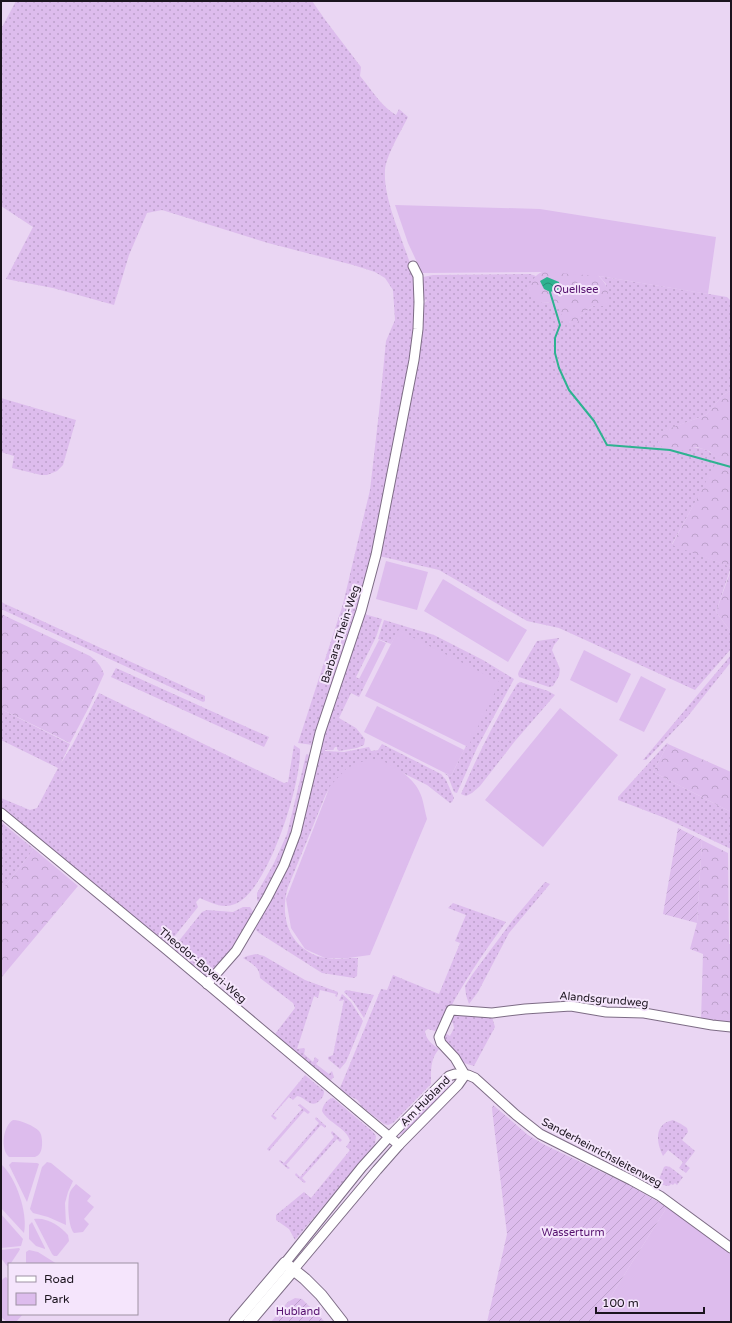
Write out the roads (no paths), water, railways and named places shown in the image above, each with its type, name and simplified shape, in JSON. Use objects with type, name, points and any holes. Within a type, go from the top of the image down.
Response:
[{"type":"street","name":"Barbara-Thein-Weg","points":[[207,984],[236,951],[267,898],[284,865],[296,833],[320,733],[361,611],[376,555],[414,360],[418,329],[419,295],[418,276],[413,266]]},
{"type":"street","name":"Theodor-Boveri-Weg","points":[[1,814],[399,1145]]},
{"type":"street","name":"Alandsgrundweg","points":[[465,1075],[455,1058],[440,1043],[440,1037],[451,1010],[492,1014],[525,1009],[571,1006],[606,1012],[644,1013],[731,1027]]},
{"type":"street","name":"Am Hubland","points":[[235,1322],[290,1266],[399,1145],[458,1085],[465,1075],[455,1074],[449,1076],[389,1137],[362,1167],[290,1266],[249,1322]]},
{"type":"street","name":"Sanderheinrichsleitenweg","points":[[465,1075],[472,1076],[478,1080],[516,1115],[540,1134],[660,1196],[731,1248]]},
{"type":"street","points":[[290,1266],[321,1295],[342,1322]]},
{"type":"water","points":[[547,277],[559,282],[560,286],[558,290],[550,292],[544,289],[540,281]]},
{"type":"waterway","points":[[550,292],[560,325],[555,338],[555,353],[559,368],[569,390],[594,421],[607,445],[670,450],[731,467]]},
{"type":"park label","name":"Quellsee","points":[[576,289]]},
{"type":"park label","name":"Wasserturm","points":[[573,1232]]},
{"type":"park label","name":"Hubland","points":[[298,1311]]}]
